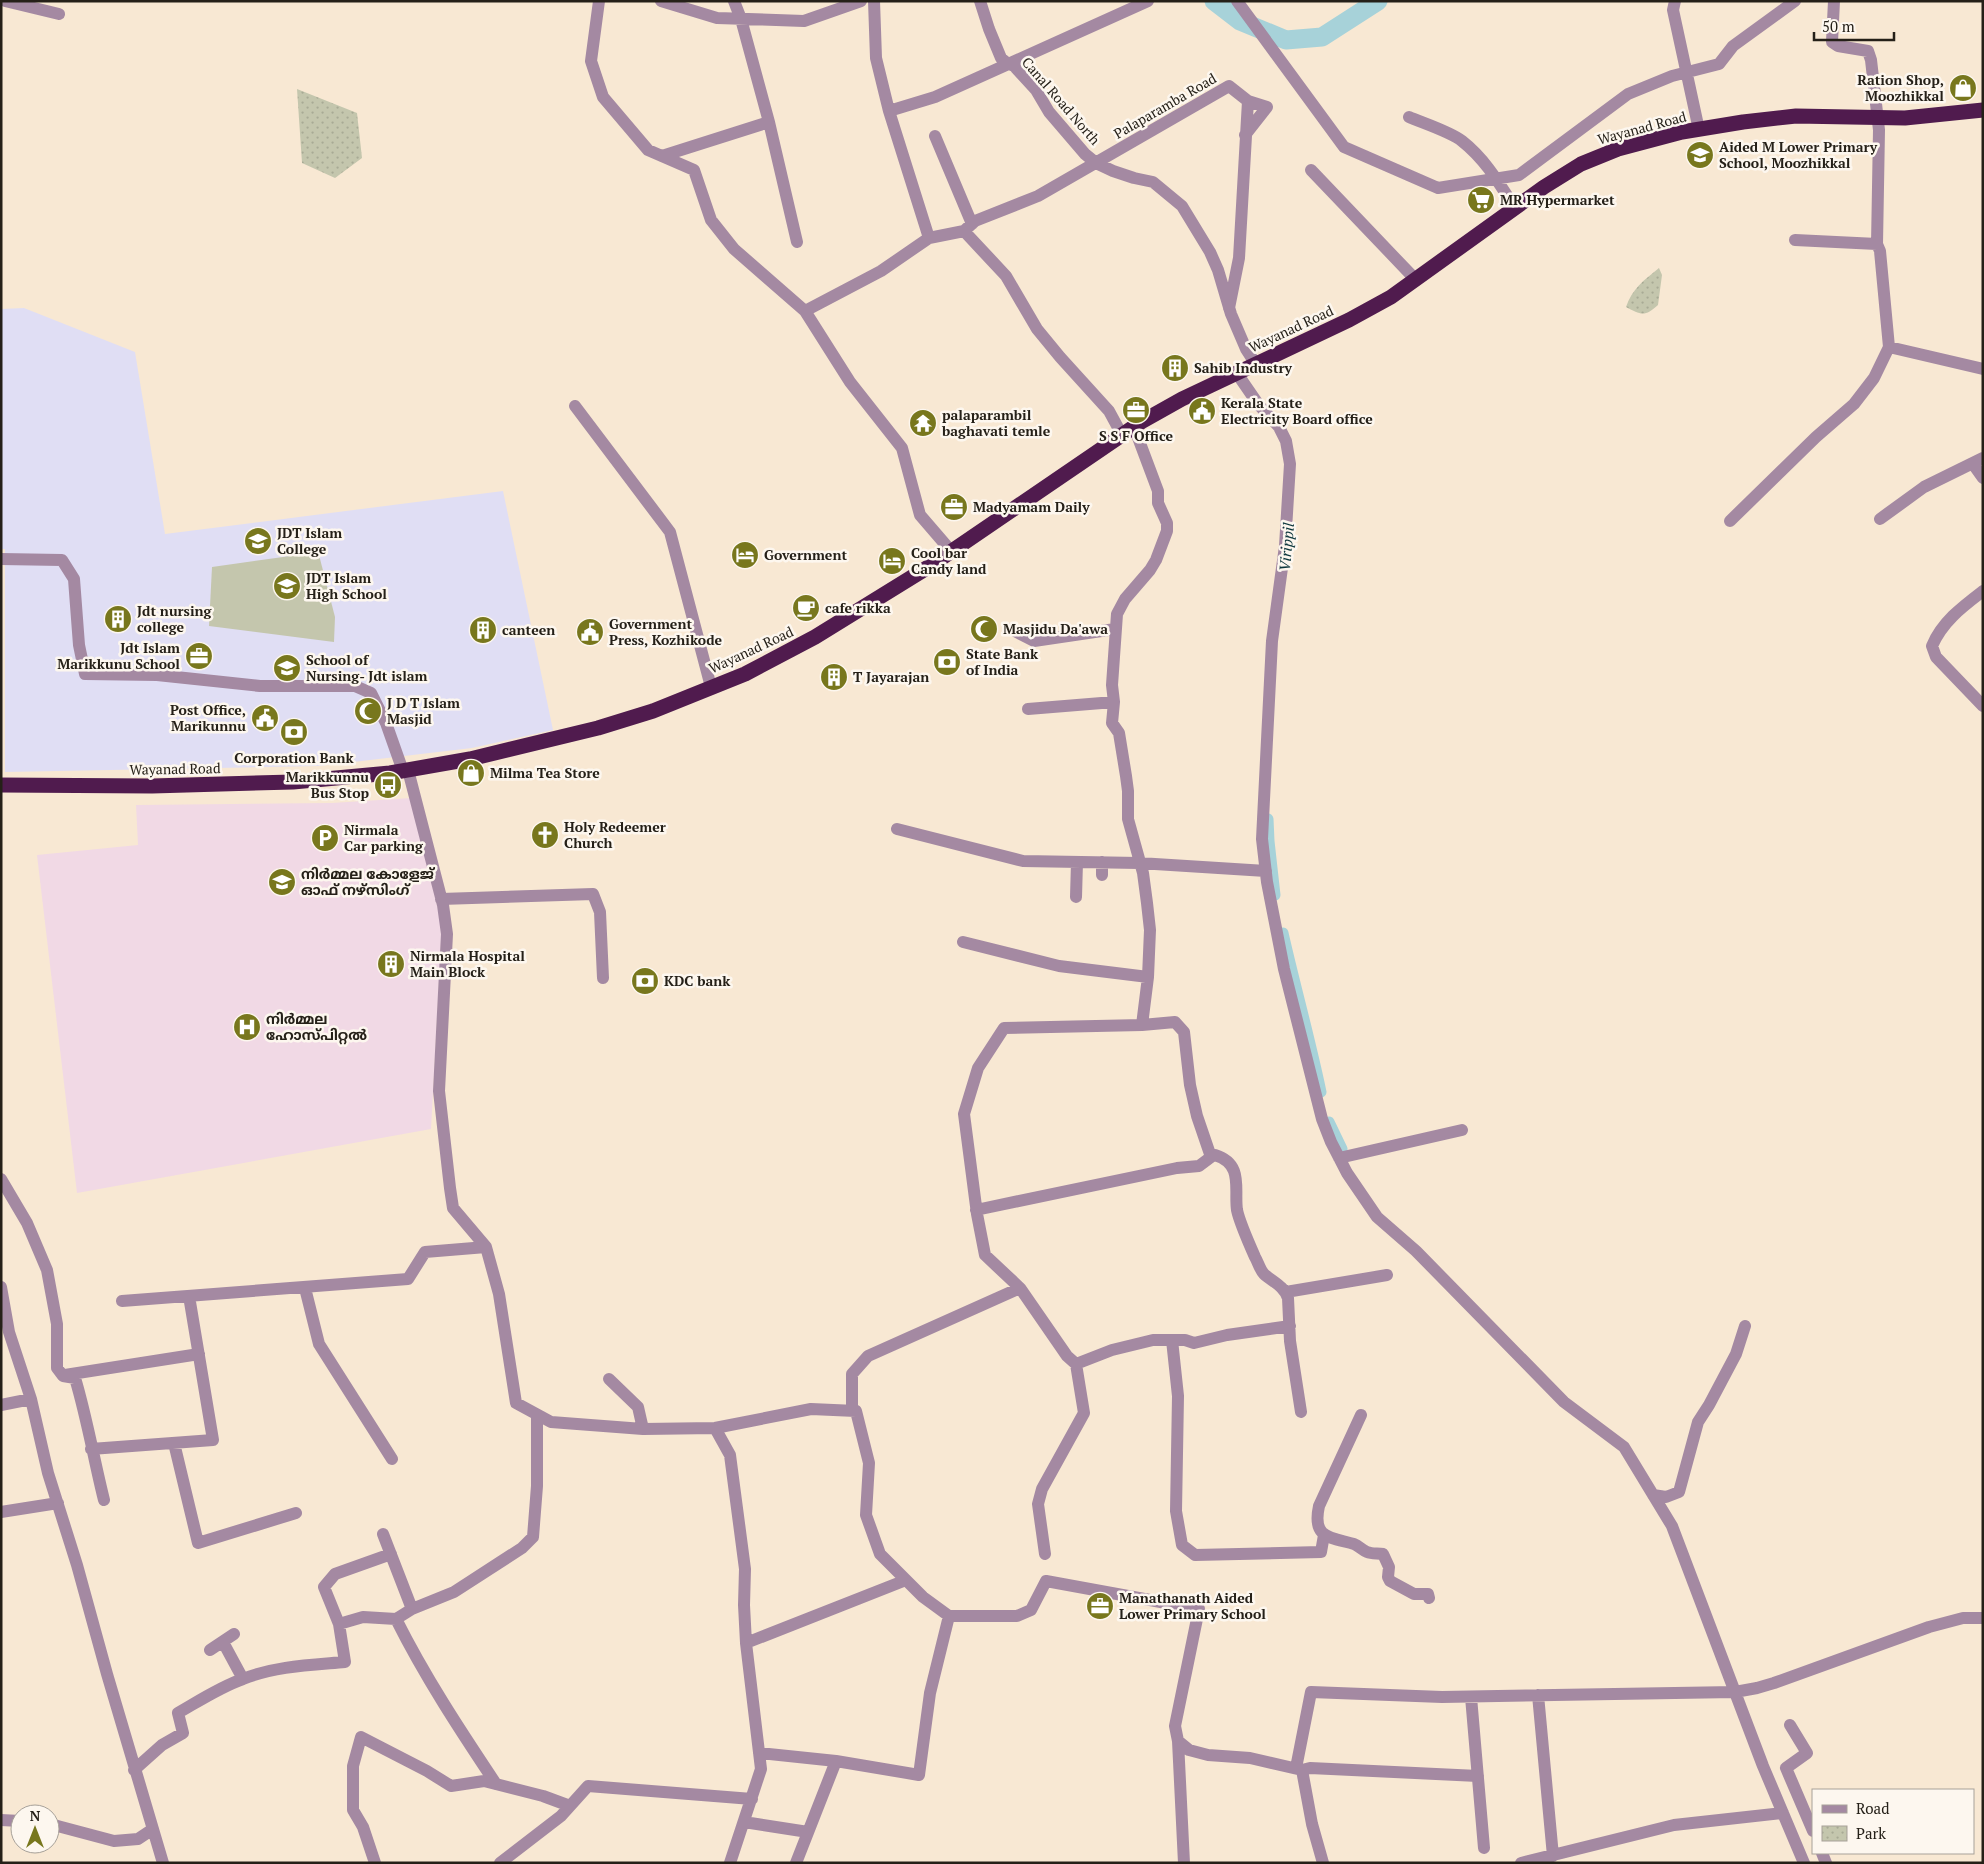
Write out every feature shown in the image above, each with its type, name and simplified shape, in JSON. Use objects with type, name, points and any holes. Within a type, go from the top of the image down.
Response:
[{"type":"highway","name":"Wayanad Road","points":[[1,785],[152,786],[284,783],[406,770],[470,759],[598,728],[653,710],[745,674],[815,637],[951,551],[1128,431],[1182,399],[1392,297],[1515,208],[1581,164],[1618,149],[1699,130],[1796,116],[1905,118],[1983,110]]},
{"type":"street","points":[[5,1],[59,14]]},
{"type":"street","points":[[599,1],[591,61],[603,97],[648,150],[694,170],[711,220],[734,249],[805,311],[850,382],[902,448],[920,515],[951,551]]},
{"type":"street","points":[[661,1],[717,18],[804,21],[862,1]]},
{"type":"street","points":[[734,1],[742,19],[770,122],[797,242]]},
{"type":"street","points":[[805,311],[881,271],[929,238],[889,111],[876,58],[874,1]]},
{"type":"street","name":"Canal Road North","points":[[980,1],[1001,58],[1006,63],[1014,66],[1036,90],[1066,133],[1096,163],[1134,178],[1153,182],[1182,206],[1210,252],[1218,270],[1229,308],[1246,348],[1255,363]]},
{"type":"street","points":[[889,111],[935,97],[1006,63],[1148,1]]},
{"type":"street","points":[[1237,1],[1344,147],[1438,188],[1519,175],[1628,94],[1672,76],[1718,64],[1734,46],[1795,1]]},
{"type":"street","points":[[1675,1],[1673,10],[1699,130]]},
{"type":"street","points":[[1730,521],[1816,437],[1854,404],[1874,378],[1889,347],[1880,251],[1877,244],[1879,130],[1876,117],[1871,60],[1868,51],[1838,46],[1832,42],[1834,1]]},
{"type":"street","name":"Palaparamba Road","points":[[929,238],[968,227],[975,220],[1038,196],[1229,86],[1248,101]]},
{"type":"street","points":[[1229,308],[1239,258],[1245,135],[1248,101],[1267,107],[1245,135]]},
{"type":"street","points":[[1409,117],[1462,140],[1472,152],[1482,158],[1515,208]]},
{"type":"street","points":[[662,156],[770,122]]},
{"type":"street","points":[[936,136],[968,227],[1006,276],[1037,329],[1128,431],[1158,491],[1158,503],[1167,523],[1165,540],[1150,570],[1122,603],[1117,614],[1112,685],[1114,702],[1112,722],[1119,734],[1128,791],[1128,819],[1145,881],[1150,930],[1148,977],[1142,1025]]},
{"type":"street","points":[[1311,170],[1416,280]]},
{"type":"street","points":[[1795,240],[1877,244]]},
{"type":"street","points":[[1889,347],[1983,369]]},
{"type":"street","points":[[1236,372],[1258,404],[1278,427],[1286,441],[1290,464],[1285,546],[1272,641],[1262,839],[1284,969],[1322,1119],[1347,1173],[1377,1217],[1416,1251],[1564,1402],[1624,1447],[1672,1526],[1735,1692],[1804,1863]]},
{"type":"street","points":[[574,406],[670,532],[711,687]]},
{"type":"street","points":[[1880,519],[1924,487],[1978,461],[1983,478]]},
{"type":"street","points":[[1,559],[62,560],[74,579],[79,645],[86,674],[157,675],[260,686],[355,686],[370,693],[386,723],[406,770],[441,899],[447,934],[439,1091],[450,1188],[453,1208],[486,1247],[499,1294],[516,1403],[551,1422],[644,1429],[715,1428],[811,1409],[856,1411],[869,1463],[866,1515],[880,1554],[924,1597],[948,1616],[1017,1616],[1031,1610],[1046,1581],[1199,1609],[1175,1726],[1178,1740],[1184,1863]]},
{"type":"street","points":[[1983,591],[1958,610],[1938,632],[1932,646],[1936,658],[1983,706]]},
{"type":"street","points":[[1011,628],[1034,641],[1115,629]]},
{"type":"street","points":[[1028,709],[1114,702]]},
{"type":"street","points":[[897,829],[1022,861],[1077,862],[1102,869],[1140,863],[1266,871]]},
{"type":"street","points":[[1076,897],[1077,862]]},
{"type":"street","points":[[441,899],[593,894],[600,912],[603,978]]},
{"type":"street","points":[[963,942],[1059,966],[1148,977]]},
{"type":"street","points":[[1045,1554],[1038,1504],[1042,1489],[1084,1413],[1076,1364],[1067,1356],[1020,1288],[985,1254],[976,1210],[964,1114],[978,1068],[1004,1028],[1142,1025],[1175,1022],[1184,1032],[1190,1084],[1195,1108],[1211,1157]]},
{"type":"street","points":[[1339,1158],[1462,1130]]},
{"type":"street","points":[[976,1210],[1177,1168],[1199,1166],[1215,1155],[1221,1157],[1232,1167],[1237,1176],[1238,1211],[1263,1273],[1286,1292],[1290,1341],[1301,1412]]},
{"type":"street","points":[[1,1180],[27,1223],[47,1270],[57,1324],[57,1368],[63,1376],[75,1378],[84,1408],[91,1449],[104,1500]]},
{"type":"street","points":[[122,1301],[408,1279],[425,1252],[486,1247]]},
{"type":"street","points":[[1286,1292],[1387,1275]]},
{"type":"street","points":[[1,1286],[9,1332],[31,1399],[48,1473],[78,1565],[134,1770],[163,1863]]},
{"type":"street","points":[[305,1288],[319,1344],[392,1460]]},
{"type":"street","points":[[852,1411],[852,1374],[868,1356],[1020,1288]]},
{"type":"street","points":[[91,1449],[213,1440],[189,1296]]},
{"type":"street","points":[[1076,1364],[1112,1350],[1153,1340],[1185,1340],[1194,1343],[1227,1335],[1290,1326]]},
{"type":"street","points":[[1653,1495],[1666,1497],[1679,1492],[1698,1422],[1709,1406],[1736,1354],[1745,1326]]},
{"type":"street","points":[[1172,1340],[1178,1396],[1176,1511],[1182,1545],[1195,1555],[1321,1552],[1324,1535]]},
{"type":"street","points":[[63,1376],[199,1354]]},
{"type":"street","points":[[609,1379],[638,1407],[644,1429]]},
{"type":"street","points":[[1,1405],[31,1399]]},
{"type":"street","points":[[339,1624],[363,1618],[396,1619],[412,1609],[454,1592],[522,1548],[533,1537],[537,1486],[537,1415]]},
{"type":"street","points":[[1361,1415],[1319,1506],[1318,1526],[1324,1535],[1358,1546],[1366,1552],[1383,1554],[1389,1567],[1388,1577],[1390,1581],[1414,1594],[1428,1594],[1429,1598]]},
{"type":"street","points":[[715,1428],[730,1455],[745,1570],[746,1643],[761,1769],[730,1863]]},
{"type":"street","points":[[174,1443],[198,1543],[296,1512]]},
{"type":"street","points":[[1,1512],[58,1503]]},
{"type":"street","points":[[383,1534],[412,1609]]},
{"type":"street","points":[[134,1770],[162,1745],[183,1734],[178,1713],[243,1679],[272,1670],[345,1662],[339,1624],[324,1587],[334,1574],[391,1554]]},
{"type":"street","points":[[746,1643],[906,1580]]},
{"type":"street","points":[[759,1753],[836,1761],[920,1775],[930,1694],[948,1616]]},
{"type":"street","points":[[1323,1863],[1299,1769],[1311,1692],[1442,1698],[1735,1692],[1757,1688],[1782,1680],[1929,1627],[1963,1618],[1983,1618]]},
{"type":"street","points":[[396,1619],[419,1664],[455,1723],[496,1784]]},
{"type":"street","points":[[210,1650],[234,1634]]},
{"type":"street","points":[[223,1642],[243,1679]]},
{"type":"street","points":[[1538,1695],[1553,1856]]},
{"type":"street","points":[[1471,1697],[1484,1848]]},
{"type":"street","points":[[1790,1725],[1808,1753],[1786,1768],[1812,1830]]},
{"type":"street","points":[[375,1863],[363,1827],[354,1810],[354,1766],[361,1737],[427,1771],[451,1786],[484,1781],[542,1796],[570,1806]]},
{"type":"street","points":[[1178,1740],[1189,1750],[1208,1755],[1250,1758],[1299,1769],[1478,1776]]},
{"type":"street","points":[[796,1863],[836,1761]]},
{"type":"street","points":[[500,1863],[539,1834],[570,1806],[588,1786],[752,1799]]},
{"type":"street","points":[[1521,1863],[1674,1825],[1783,1813]]},
{"type":"street","points":[[744,1822],[808,1832]]},
{"type":"street","points":[[60,1827],[114,1841],[138,1839],[153,1829]]},
{"type":"shaded area","name":"JDT Islam College","points":[[24,308],[135,352],[165,534],[503,491],[553,730],[472,748],[319,766],[5,772],[5,549],[1,549],[1,309]]},
{"type":"shaded area","name":"നിർമ്മല ഹോസ്പിറ്റൽ","points":[[411,798],[442,925],[431,1129],[77,1193],[37,855],[138,845],[136,805],[332,803]]},
{"type":"green space","points":[[297,89],[357,113],[362,158],[335,178],[302,163]]},
{"type":"green space","points":[[1659,268],[1662,275],[1658,305],[1650,312],[1643,314],[1626,307],[1635,290]]},
{"type":"green space","points":[[312,553],[319,555],[335,617],[334,642],[209,626],[212,567]]},
{"type":"waterway","points":[[1214,1],[1240,21],[1286,40],[1322,37],[1378,1]]},
{"type":"waterway","points":[[1268,819],[1275,895]]},
{"type":"waterway","points":[[1283,933],[1321,1092]]},
{"type":"waterway","points":[[1329,1122],[1342,1149]]},
{"type":"place","name":"Ration Shop, Moozhikkal","points":[[1963,88]]},
{"type":"place","name":"Aided M Lower Primary School, Moozhikkal","points":[[1700,155]]},
{"type":"place","name":"MR Hypermarket","points":[[1481,200]]},
{"type":"place","name":"Sahib Industry","points":[[1175,368]]},
{"type":"place","name":"S S F Office","points":[[1136,410]]},
{"type":"place","name":"Kerala State Electricity Board office","points":[[1202,411]]},
{"type":"place","name":"palaparambil baghavati temle","points":[[923,423]]},
{"type":"place","name":"Madyamam Daily","points":[[954,507]]},
{"type":"place","name":"JDT Islam College","points":[[258,541]]},
{"type":"place","name":"Government","points":[[745,555]]},
{"type":"place","name":"Cool bar Candy land","points":[[892,561]]},
{"type":"place","name":"JDT Islam High School","points":[[287,586]]},
{"type":"place","name":"cafe rikka","points":[[806,608]]},
{"type":"place","name":"Jdt nursing college","points":[[118,619]]},
{"type":"place","name":"Masjidu Da'awa","points":[[984,629]]},
{"type":"place","name":"canteen","points":[[483,630]]},
{"type":"place","name":"Government Press, Kozhikode","points":[[590,632]]},
{"type":"place","name":"Jdt Islam Marikkunu School","points":[[199,656]]},
{"type":"place","name":"State Bank of India","points":[[947,662]]},
{"type":"place","name":"School of Nursing- Jdt islam","points":[[287,668]]},
{"type":"place","name":"T Jayarajan","points":[[834,677]]},
{"type":"place","name":"J D T Islam Masjid","points":[[368,711]]},
{"type":"place","name":"Post Office, Marikunnu","points":[[265,718]]},
{"type":"place","name":"Corporation Bank","points":[[294,732]]},
{"type":"place","name":"Milma Tea Store","points":[[471,773]]},
{"type":"place","name":"Marikkunnu Bus Stop","points":[[388,785]]},
{"type":"place","name":"Holy Redeemer Church","points":[[545,835]]},
{"type":"place","name":"Nirmala Car parking","points":[[325,838]]},
{"type":"place","name":"നിർമ്മല കോളേജ് ഓഫ് നഴ്സിംഗ്","points":[[282,882]]},
{"type":"place","name":"Nirmala Hospital Main Block","points":[[391,964]]},
{"type":"place","name":"KDC bank","points":[[645,981]]},
{"type":"place","name":"നിർമ്മല ഹോസ്പിറ്റൽ","points":[[247,1027]]},
{"type":"place","name":"Manathanath Aided Lower Primary School","points":[[1100,1606]]},
{"type":"water label","name":"Virippil","points":[[1287,547]]}]
